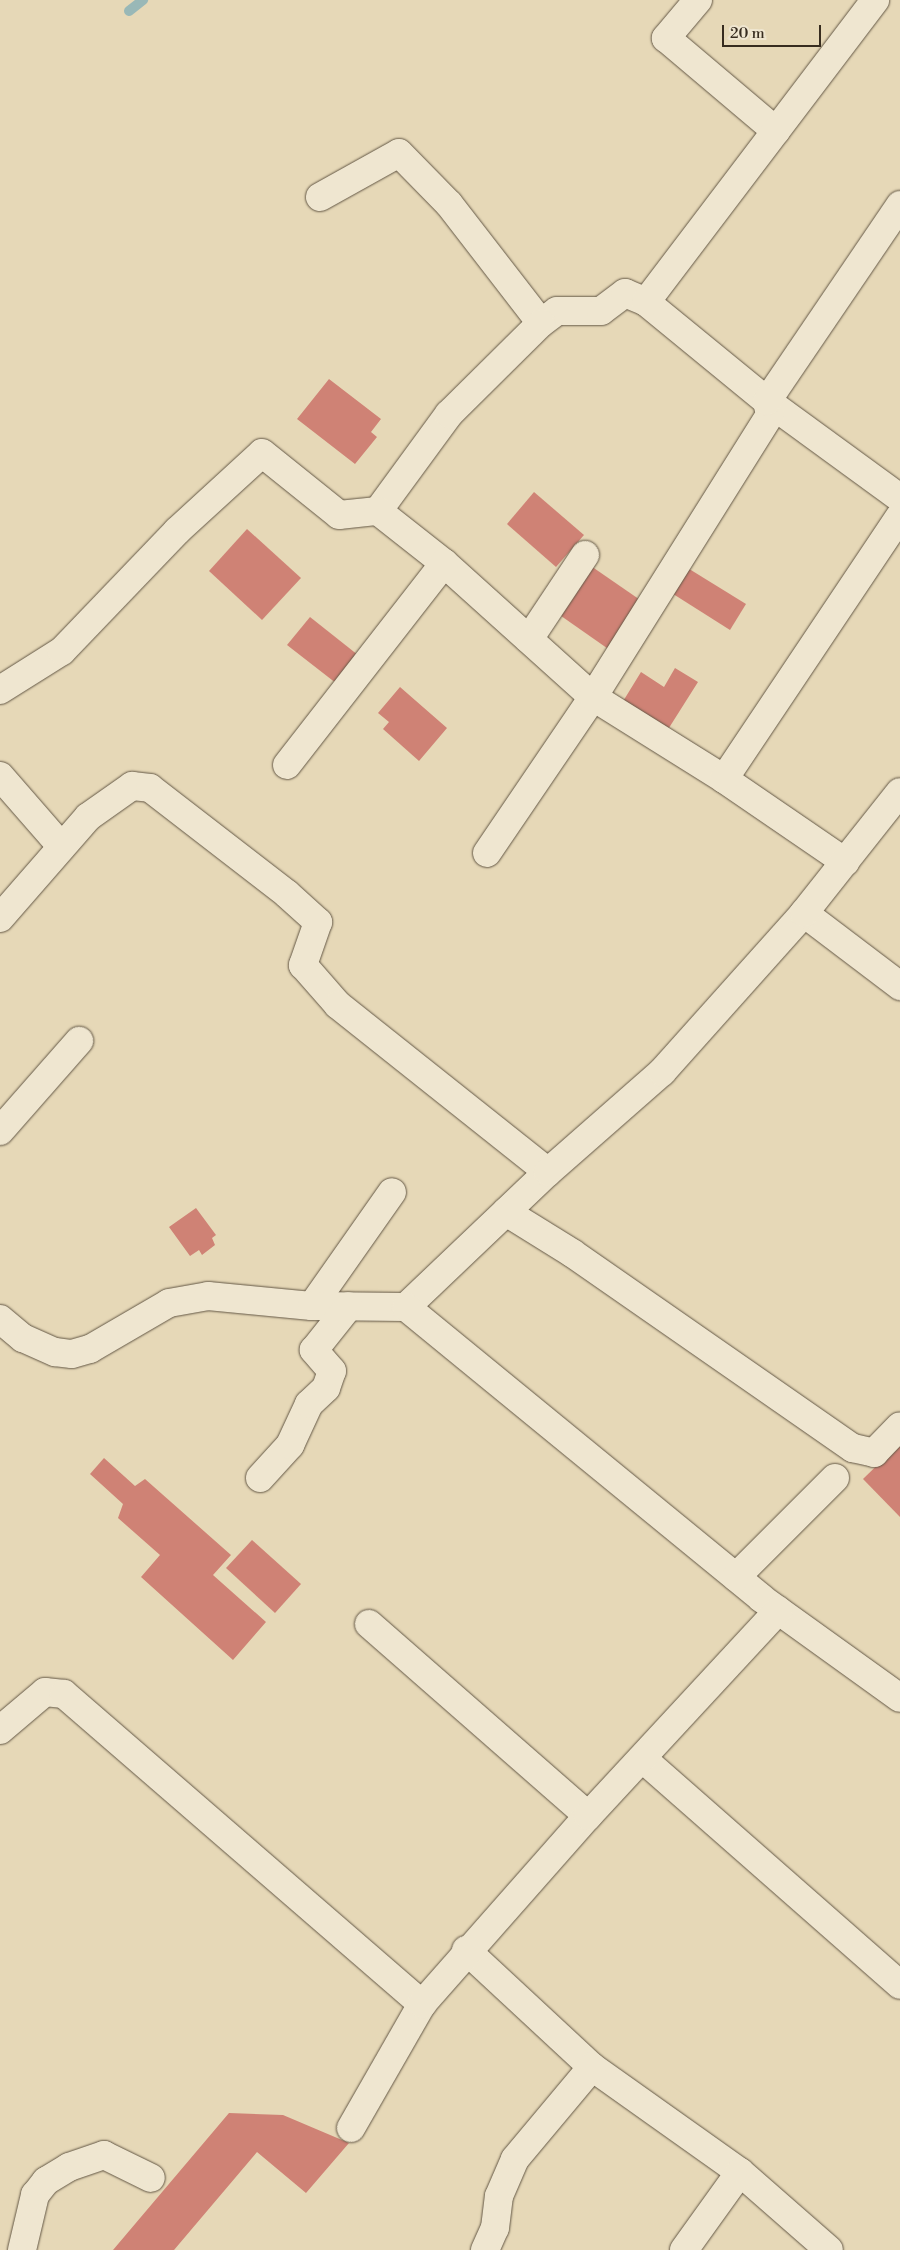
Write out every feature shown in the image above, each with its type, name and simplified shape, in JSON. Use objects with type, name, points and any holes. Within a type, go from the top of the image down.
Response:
[{"type":"street","points":[[698,0],[666,38],[776,131]]},
{"type":"street","points":[[646,302],[875,0]]},
{"type":"street","points":[[320,197],[399,153],[449,204],[541,323]]},
{"type":"street","points":[[487,853],[593,697],[770,415],[767,402],[900,204]]},
{"type":"street","points":[[378,511],[449,414],[541,323],[557,311],[601,311],[625,293],[646,302],[767,402],[900,498]]},
{"type":"street","points":[[0,690],[62,651],[177,531],[262,452],[339,515],[378,511],[444,563],[593,697],[724,780],[845,862]]},
{"type":"street","points":[[724,780],[900,516]]},
{"type":"street","points":[[529,640],[585,555]]},
{"type":"street","points":[[287,765],[444,563]]},
{"type":"street","points":[[0,776],[62,846]]},
{"type":"street","points":[[0,918],[62,846],[109,800],[132,786],[150,788],[287,894],[318,922],[303,965],[338,1005],[548,1172]]},
{"type":"street","points":[[406,1307],[548,1172],[662,1072],[804,913],[900,792]]},
{"type":"street","points":[[804,913],[900,986]]},
{"type":"street","points":[[0,1131],[79,1041]]},
{"type":"street","points":[[312,1306],[392,1192]]},
{"type":"street","points":[[506,1212],[580,1259],[852,1448],[874,1453],[900,1426]]},
{"type":"street","points":[[0,1319],[23,1338],[56,1352],[72,1354],[90,1349],[169,1303],[208,1296],[312,1306],[406,1307],[736,1578],[900,1698]]},
{"type":"street","points":[[260,1478],[290,1444],[309,1404],[326,1388],[332,1371],[314,1350],[349,1306]]},
{"type":"street","points":[[736,1578],[835,1478]]},
{"type":"street","points":[[350,2128],[422,2004],[466,1950],[778,1610]]},
{"type":"street","points":[[369,1624],[588,1816]]},
{"type":"street","points":[[0,1730],[45,1692],[64,1694],[422,2004]]},
{"type":"street","points":[[643,1759],[900,1985]]},
{"type":"street","points":[[466,1950],[592,2067],[740,2172],[829,2250]]},
{"type":"street","points":[[485,2250],[495,2228],[499,2196],[515,2160],[592,2067]]},
{"type":"street","points":[[22,2250],[35,2195],[46,2181],[69,2167],[104,2155],[151,2178]]},
{"type":"street","points":[[684,2250],[740,2172]]},
{"type":"building","points":[[329,379],[381,419],[371,432],[377,437],[355,464],[297,419]]},
{"type":"building","points":[[534,492],[584,535],[556,567],[507,524]]},
{"type":"building","points":[[247,529],[301,578],[262,620],[209,571]]},
{"type":"building","points":[[588,564],[646,604],[614,653],[554,611]]},
{"type":"building","points":[[686,567],[746,604],[730,630],[670,592]]},
{"type":"building","points":[[310,617],[363,659],[341,687],[287,645]]},
{"type":"building","points":[[675,668],[698,682],[667,731],[622,703],[641,672],[664,687]]},
{"type":"building","points":[[400,687],[447,728],[419,761],[383,729],[389,722],[378,713]]},
{"type":"building","points":[[196,1208],[216,1235],[212,1238],[215,1245],[202,1255],[199,1250],[190,1256],[169,1227]]},
{"type":"building","points":[[900,1443],[900,1517],[863,1479]]},
{"type":"building","points":[[104,1458],[135,1486],[145,1479],[231,1555],[213,1575],[266,1622],[233,1660],[141,1577],[160,1555],[118,1518],[123,1504],[90,1474]]},
{"type":"building","points":[[252,1540],[301,1584],[275,1613],[226,1568]]},
{"type":"building","points":[[229,2113],[283,2115],[349,2143],[306,2193],[257,2152],[174,2250],[113,2250]]},
{"type":"waterway","points":[[129,11],[143,0]]}]
